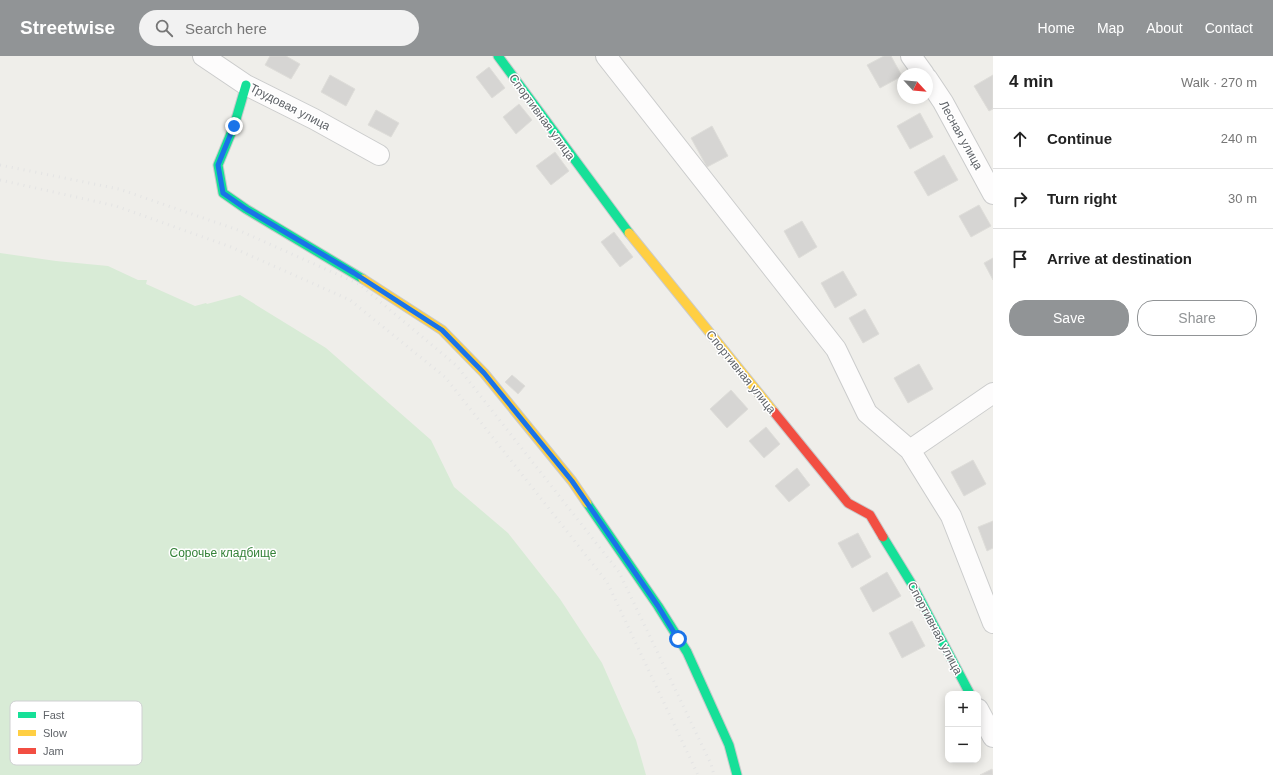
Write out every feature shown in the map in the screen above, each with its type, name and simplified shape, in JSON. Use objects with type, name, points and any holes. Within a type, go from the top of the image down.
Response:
[{"type":"street","name":"Трудовая улица","points":[[203,56],[246,85],[314,119],[379,155]]},
{"type":"street","name":"Спортивная улица","points":[[498,56],[617,219],[848,503],[870,515],[913,586],[968,691]]},
{"type":"street","points":[[606,56],[836,348],[867,413],[910,450],[951,516],[993,623]]},
{"type":"street","points":[[911,56],[920,68]]},
{"type":"street","points":[[246,85],[234,126],[218,165],[223,193],[246,209],[354,273],[442,330],[484,373],[572,481],[658,606],[687,652],[729,745],[737,775]]},
{"type":"street","name":"Лесная улица","points":[[933,87],[943,102],[993,194]]},
{"type":"street","points":[[910,450],[993,393]]},
{"type":"street","points":[[981,715],[993,737]]},
{"type":"green space","name":"Сорочье кладбище","points":[[0,253],[56,261],[108,266],[138,280],[147,280],[146,284],[195,306],[240,295],[326,348],[431,440],[454,487],[508,533],[560,599],[602,663],[636,740],[646,775],[0,775]]},
{"type":"building","points":[[270,56],[286,56],[300,64],[291,79],[265,65]]},
{"type":"building","points":[[884,56],[891,56],[898,68],[897,79],[880,88],[867,65]]},
{"type":"building","points":[[489,67],[505,88],[492,98],[476,77]]},
{"type":"building","points":[[330,75],[355,89],[346,106],[321,92]]},
{"type":"building","points":[[993,75],[993,109],[989,111],[974,86]]},
{"type":"building","points":[[519,104],[532,120],[516,134],[503,117]]},
{"type":"building","points":[[376,110],[399,123],[391,137],[368,125]]},
{"type":"building","points":[[920,113],[933,137],[910,149],[897,126]]},
{"type":"building","points":[[712,126],[728,156],[707,167],[691,138]]},
{"type":"building","points":[[555,152],[569,171],[551,185],[536,166]]},
{"type":"building","points":[[944,155],[958,180],[928,196],[914,172]]},
{"type":"building","points":[[979,205],[991,226],[971,237],[959,216]]},
{"type":"building","points":[[802,221],[817,247],[799,258],[784,231]]},
{"type":"building","points":[[614,232],[633,257],[620,267],[601,242]]},
{"type":"building","points":[[993,258],[993,280],[984,263]]},
{"type":"building","points":[[843,271],[857,295],[835,308],[821,283]]},
{"type":"building","points":[[865,309],[879,334],[863,343],[849,318]]},
{"type":"building","points":[[919,364],[933,389],[908,403],[894,378]]},
{"type":"building","points":[[512,375],[525,386],[518,394],[505,382]]},
{"type":"building","points":[[731,390],[748,409],[727,428],[710,409]]},
{"type":"building","points":[[766,427],[780,444],[764,458],[749,441]]},
{"type":"building","points":[[973,460],[986,484],[964,496],[951,472]]},
{"type":"building","points":[[797,468],[810,485],[789,502],[775,486]]},
{"type":"building","points":[[993,521],[993,548],[987,551],[978,527]]},
{"type":"building","points":[[858,533],[871,557],[852,568],[838,543]]},
{"type":"building","points":[[887,572],[901,596],[873,612],[860,588]]},
{"type":"building","points":[[912,621],[925,646],[902,658],[889,633]]},
{"type":"building","points":[[992,769],[993,775],[980,775]]},
{"type":"railway","points":[[0,165],[119,189],[238,230],[359,284],[457,366],[619,572],[711,764],[714,775]]},
{"type":"railway","points":[[0,180],[116,206],[231,247],[350,300],[445,377],[607,582],[698,775]]},
{"type":"traffic: fast","points":[[498,56],[629,233]]},
{"type":"traffic: fast","points":[[246,85],[234,126],[218,165],[223,193],[246,209],[363,279]]},
{"type":"traffic: fast","points":[[587,503],[658,606],[687,652],[729,745],[737,775]]},
{"type":"traffic: fast","points":[[883,537],[913,586],[968,691]]},
{"type":"traffic: slow","points":[[629,233],[774,412]]},
{"type":"traffic: slow","points":[[363,279],[442,330],[484,373],[572,481],[587,503]]},
{"type":"traffic: jam","points":[[774,412],[848,503],[870,515],[883,537]]},
{"type":"route","points":[[234,126],[218,165],[223,193],[246,209],[354,273],[442,330],[484,373],[572,481],[658,606],[678,639]]}]
